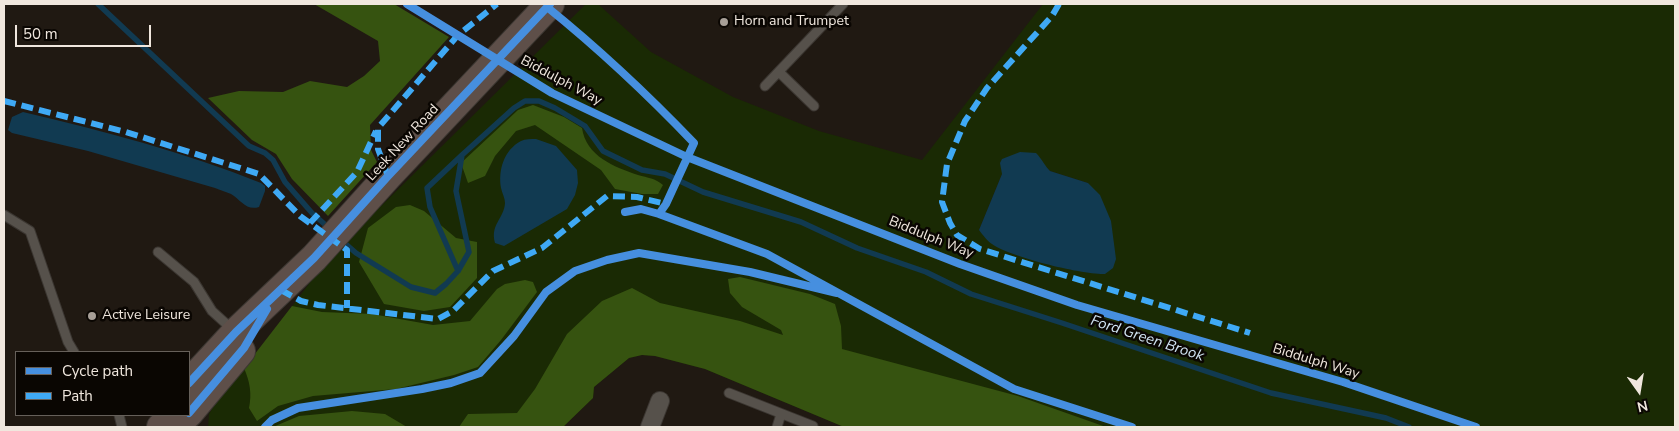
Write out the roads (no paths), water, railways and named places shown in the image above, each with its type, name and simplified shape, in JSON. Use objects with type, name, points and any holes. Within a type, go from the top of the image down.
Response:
[{"type":"highway","name":"Leek New Road","points":[[190,381],[236,332],[314,258],[550,4]]},
{"type":"highway","name":"Leek New Road","points":[[190,412],[244,348],[273,298]]},
{"type":"highway","name":"Leek New Road","points":[[163,425],[183,416]]},
{"type":"street","points":[[650,427],[660,401]]},
{"type":"lane","points":[[765,86],[843,4]]},
{"type":"lane","points":[[779,72],[814,106]]},
{"type":"lane","points":[[4,215],[30,231],[68,342],[73,351]]},
{"type":"lane","points":[[158,252],[194,282],[212,311],[236,332]]},
{"type":"lane","points":[[729,393],[813,426]]},
{"type":"lane","points":[[777,427],[781,414]]},
{"type":"water","points":[[23,112],[173,152],[261,183],[265,186],[265,191],[259,207],[251,208],[231,194],[215,188],[88,151],[12,133],[8,130],[12,117]]},
{"type":"water","points":[[536,139],[556,146],[577,170],[578,183],[575,195],[567,209],[504,246],[495,243],[494,231],[505,203],[500,181],[503,161],[510,150],[521,141]]},
{"type":"water","points":[[1020,152],[1036,153],[1050,171],[1088,183],[1100,195],[1111,221],[1116,259],[1113,268],[1105,274],[1081,272],[1014,254],[990,243],[979,230],[1002,174],[1000,163],[1002,159]]},
{"type":"waterway","name":"Ford Green Brook","points":[[98,4],[249,146],[265,153],[273,160],[285,182],[312,213],[330,229]]},
{"type":"waterway","name":"Ford Green Brook","points":[[340,239],[356,253],[411,287],[435,293],[458,271],[469,252],[456,191],[462,155],[514,108],[525,101],[539,101],[585,126],[603,151],[642,170],[665,174],[703,192],[801,222],[857,248],[926,272],[971,294],[1271,393],[1386,418],[1409,427]]},
{"type":"waterway","name":"Ford Green Brook","points":[[458,271],[430,207],[427,188],[462,155]]},
{"type":"place","name":"Horn and Trumpet","points":[[724,22]]},
{"type":"place","name":"Active Leisure","points":[[92,316]]}]
